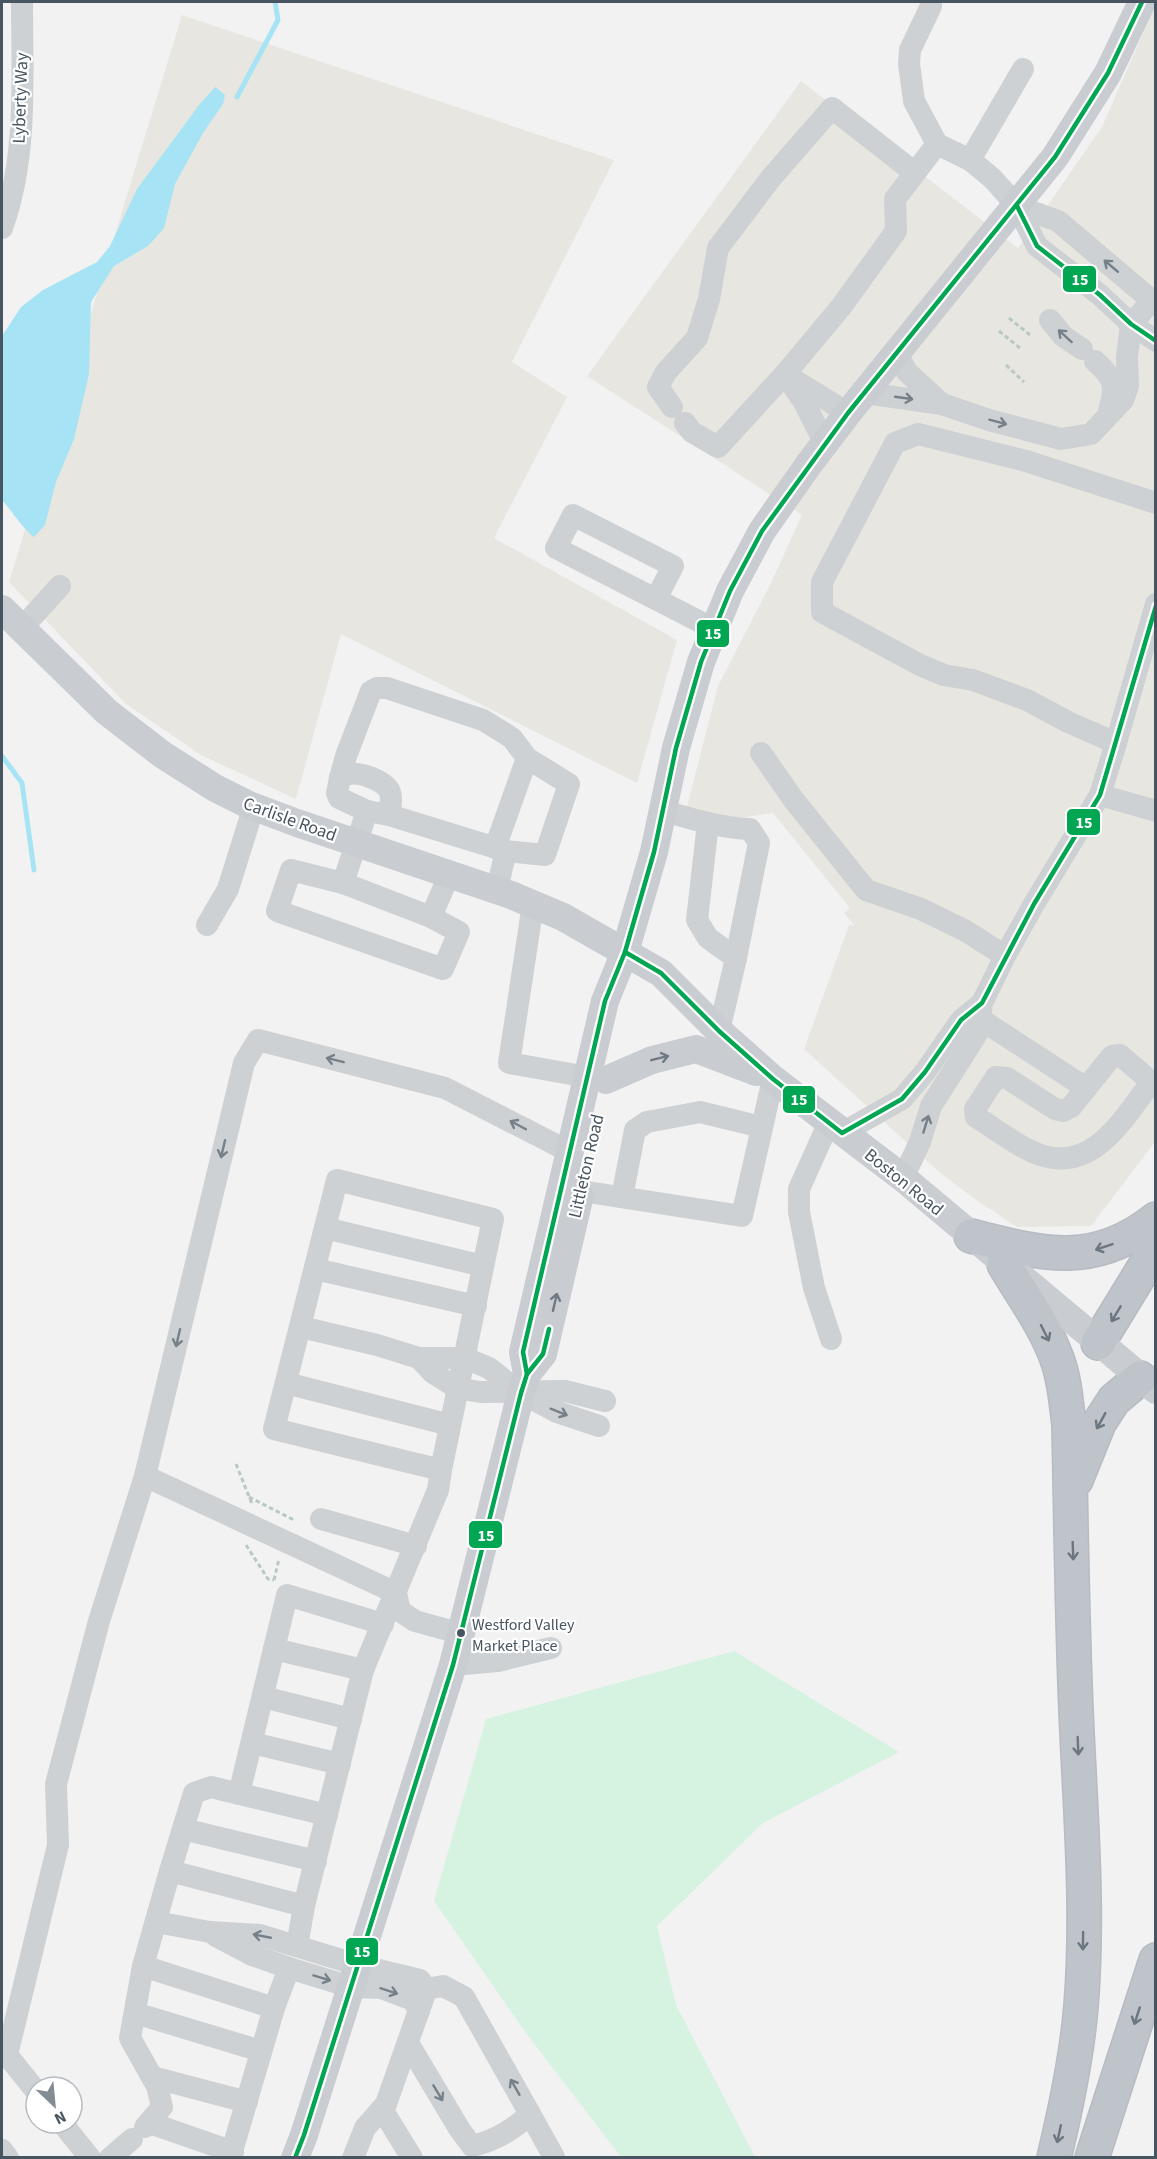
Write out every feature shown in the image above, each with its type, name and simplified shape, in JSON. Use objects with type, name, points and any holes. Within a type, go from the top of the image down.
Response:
[{"type":"highway","points":[[972,1236],[1020,1248],[1082,1254],[1108,1247],[1142,1230],[1155,1219]]},
{"type":"highway","points":[[1098,1343],[1155,1248]]},
{"type":"highway","points":[[1004,1264],[1043,1329],[1058,1360],[1069,1424],[1075,1682],[1083,1864],[1083,1963],[1080,2017],[1069,2087],[1054,2157]]},
{"type":"highway","points":[[1071,1493],[1099,1423],[1114,1400],[1148,1384]]},
{"type":"highway","points":[[1092,2157],[1155,1960]]},
{"type":"main road","name":"Littleton Road","points":[[524,1384],[543,1354],[581,1191],[597,1079],[605,1001],[625,952],[654,852],[687,706],[714,628],[730,591],[762,531],[792,486],[896,352],[1055,157],[1084,115],[1113,65],[1142,2]]},
{"type":"main road","name":"Carlisle Road","points":[[2,609],[107,712],[163,755],[215,788],[254,806],[533,904],[563,917],[625,952]]},
{"type":"main road","name":"Boston Road","points":[[625,952],[661,973],[773,1079],[903,1178],[1148,1384]]},
{"type":"main road","points":[[597,1079],[652,1060],[696,1050],[773,1079]]},
{"type":"main road","name":"Littleton Road","points":[[295,2157],[355,1976],[462,1634],[524,1384],[523,1352],[570,1152],[597,1079]]},
{"type":"street","name":"Lyberty Way","points":[[2,228],[9,208],[18,162],[22,114],[22,2]]},
{"type":"street","points":[[931,6],[910,50],[909,64],[914,101],[937,144],[970,160],[992,178],[1017,206],[1037,246],[1131,324],[1155,341]]},
{"type":"street","points":[[970,160],[1023,69]]},
{"type":"street","points":[[915,172],[832,108],[771,178],[718,248],[709,299],[697,338],[666,372],[658,387],[692,432],[718,447],[785,374],[841,307],[896,231],[895,199],[937,144]]},
{"type":"street","points":[[785,374],[800,385],[857,403],[942,404],[989,420],[1061,439],[1091,434],[1123,400],[1128,386],[1127,357],[1131,324],[1154,303],[1058,221],[1017,206]]},
{"type":"street","points":[[1050,320],[1063,336],[1109,374],[1114,383],[1112,400],[1105,420]]},
{"type":"street","points":[[896,352],[907,372],[942,404]]},
{"type":"street","points":[[785,374],[804,402],[825,444]]},
{"type":"street","points":[[1116,743],[1068,722],[1027,700],[973,680],[944,675],[873,641],[822,612],[822,582],[895,443],[918,434],[1026,461],[1155,503]]},
{"type":"street","points":[[656,599],[673,566],[573,515],[556,548],[656,599],[714,628]]},
{"type":"street","points":[[21,629],[60,586]]},
{"type":"street","points":[[903,1178],[920,1142],[931,1106],[978,1032],[981,1011],[1005,956],[1100,795],[1155,604]]},
{"type":"street","points":[[377,688],[387,688],[483,720],[512,738],[527,758],[569,784],[545,855],[500,849],[378,813],[339,798],[337,794],[346,756],[370,692],[377,688]]},
{"type":"street","points":[[761,753],[793,799],[866,890],[921,909],[966,931],[1005,956]]},
{"type":"street","points":[[497,890],[500,849],[527,758]]},
{"type":"street","points":[[340,778],[348,774],[361,775],[384,784],[390,792],[391,803],[378,813],[356,843],[344,883]]},
{"type":"street","points":[[1100,795],[1155,811]]},
{"type":"street","points":[[207,925],[228,889],[254,806]]},
{"type":"street","points":[[664,811],[736,829],[750,829],[759,843],[719,1030]]},
{"type":"street","points":[[708,823],[697,920],[708,938],[736,958]]},
{"type":"street","points":[[291,870],[344,883],[431,917],[459,932],[444,969],[277,910],[291,870]]},
{"type":"street","points":[[431,917],[450,873]]},
{"type":"street","points":[[533,904],[509,1063],[597,1079]]},
{"type":"street","points":[[981,1011],[1086,1088]]},
{"type":"street","points":[[831,1339],[814,1288],[799,1212],[799,1189],[836,1127],[902,1099],[925,1072],[961,1020],[981,1011]]},
{"type":"street","points":[[24,2076],[7,2055],[58,1845],[56,1784],[99,1621],[145,1476],[244,1063],[258,1040],[445,1088],[570,1152]]},
{"type":"street","points":[[1120,1055],[1148,1079],[1147,1088],[1106,1140],[1088,1153],[1070,1158],[1044,1156],[1022,1146],[976,1117],[975,1109],[996,1077],[1007,1077],[1055,1109],[1063,1111],[1071,1107],[1086,1088],[1112,1056],[1120,1055]]},
{"type":"street","points":[[581,1191],[742,1216],[773,1079]]},
{"type":"street","points":[[622,1197],[635,1130],[646,1122],[700,1112],[762,1127]]},
{"type":"street","points":[[297,1946],[304,1906],[363,1670],[438,1490],[493,1219],[337,1180],[274,1429],[441,1470]]},
{"type":"street","points":[[325,1228],[483,1266]]},
{"type":"street","points":[[315,1269],[476,1306]]},
{"type":"street","points":[[301,1327],[377,1345],[419,1358],[465,1358],[524,1384],[604,1401]]},
{"type":"street","points":[[419,1358],[433,1373],[457,1388],[480,1392],[524,1384]]},
{"type":"street","points":[[286,1383],[450,1425]]},
{"type":"street","points":[[524,1384],[557,1412],[599,1426]]},
{"type":"street","points":[[145,1476],[396,1593]]},
{"type":"street","points":[[321,1519],[416,1546]]},
{"type":"street","points":[[396,1593],[400,1611],[415,1621],[462,1634]]},
{"type":"street","points":[[239,1794],[287,1595],[383,1624]]},
{"type":"street","points":[[453,1665],[498,1660],[551,1648]]},
{"type":"street","points":[[274,1649],[363,1670]]},
{"type":"street","points":[[263,1697],[351,1719]]},
{"type":"street","points":[[252,1743],[340,1764]]},
{"type":"street","points":[[110,2157],[142,2129],[162,2107],[157,2086],[130,2038],[144,1966],[194,1794],[211,1787],[327,1815]]},
{"type":"street","points":[[183,1829],[316,1861]]},
{"type":"street","points":[[170,1871],[304,1906]]},
{"type":"street","points":[[156,1922],[210,1932],[260,1935],[297,1946],[355,1976],[413,2000],[419,2011]]},
{"type":"street","points":[[210,1932],[252,1955],[289,1968],[355,1976],[420,1980],[426,1989]]},
{"type":"street","points":[[144,1966],[274,2008]]},
{"type":"street","points":[[142,2129],[231,2155],[274,2008],[289,1968]]},
{"type":"street","points":[[426,1989],[443,1986],[464,1997],[553,2157]]},
{"type":"street","points":[[353,2157],[365,2128],[386,2104],[426,1989]]},
{"type":"street","points":[[135,2013],[261,2051]]},
{"type":"street","points":[[408,2043],[472,2146],[489,2150],[490,2142],[520,2124],[530,2114]]},
{"type":"street","points":[[152,2077],[247,2102]]},
{"type":"street","points":[[382,2109],[412,2157]]},
{"type":"street","points":[[72,2135],[90,2157]]},
{"type":"street","points":[[2,2150],[8,2157]]},
{"type":"path","points":[[1010,318],[1030,335]]},
{"type":"path","points":[[999,331],[1020,348]]},
{"type":"path","points":[[1006,365],[1024,382]]},
{"type":"path","points":[[236,1464],[252,1504]]},
{"type":"path","points":[[249,1497],[292,1519],[285,1528]]},
{"type":"path","points":[[274,1580],[281,1554]]},
{"type":"shaded area","points":[[1155,6],[1155,1142],[1091,1226],[1017,1227],[938,1171],[804,1049],[849,925],[855,926],[844,913],[850,908],[773,813],[682,826],[718,686],[771,583],[802,515],[587,376],[801,81],[1018,248],[1102,127]]},
{"type":"shaded area","points":[[182,15],[614,160],[512,362],[567,397],[494,538],[677,640],[637,783],[341,634],[296,799],[201,755],[126,704],[9,582]]},
{"type":"green space","points":[[734,1651],[899,1752],[763,1823],[657,1926],[676,2005],[755,2157],[621,2157],[526,2033],[434,1901],[486,1719]]},
{"type":"water","points":[[215,87],[225,95],[223,104],[203,133],[175,184],[164,228],[148,246],[114,266],[91,302],[89,374],[74,439],[56,482],[45,525],[34,537],[2,500],[2,336],[21,307],[43,290],[97,262],[110,246],[137,189]]},
{"type":"waterway","points":[[237,97],[278,20],[275,2]]},
{"type":"waterway","points":[[2,756],[22,783],[34,870]]},
{"type":"transit line","name":"15","points":[[527,1374],[523,1352],[605,1001],[625,952],[654,852],[676,748],[701,662],[730,591],[762,531],[848,413],[1055,157],[1108,73],[1142,2]]},
{"type":"transit line","name":"15","points":[[1017,206],[1037,246],[1100,295],[1131,324],[1156,341]]},
{"type":"transit line","name":"15","points":[[625,952],[661,973],[719,1031],[773,1079],[842,1133],[902,1099],[925,1072],[961,1020],[982,1003],[1034,904],[1100,795],[1156,606]]},
{"type":"transit line","name":"15","points":[[295,2158],[453,1665],[521,1393],[527,1374],[543,1354],[549,1329]]},
{"type":"place","name":"Westford Valley Market Place","points":[[461,1633]]}]
